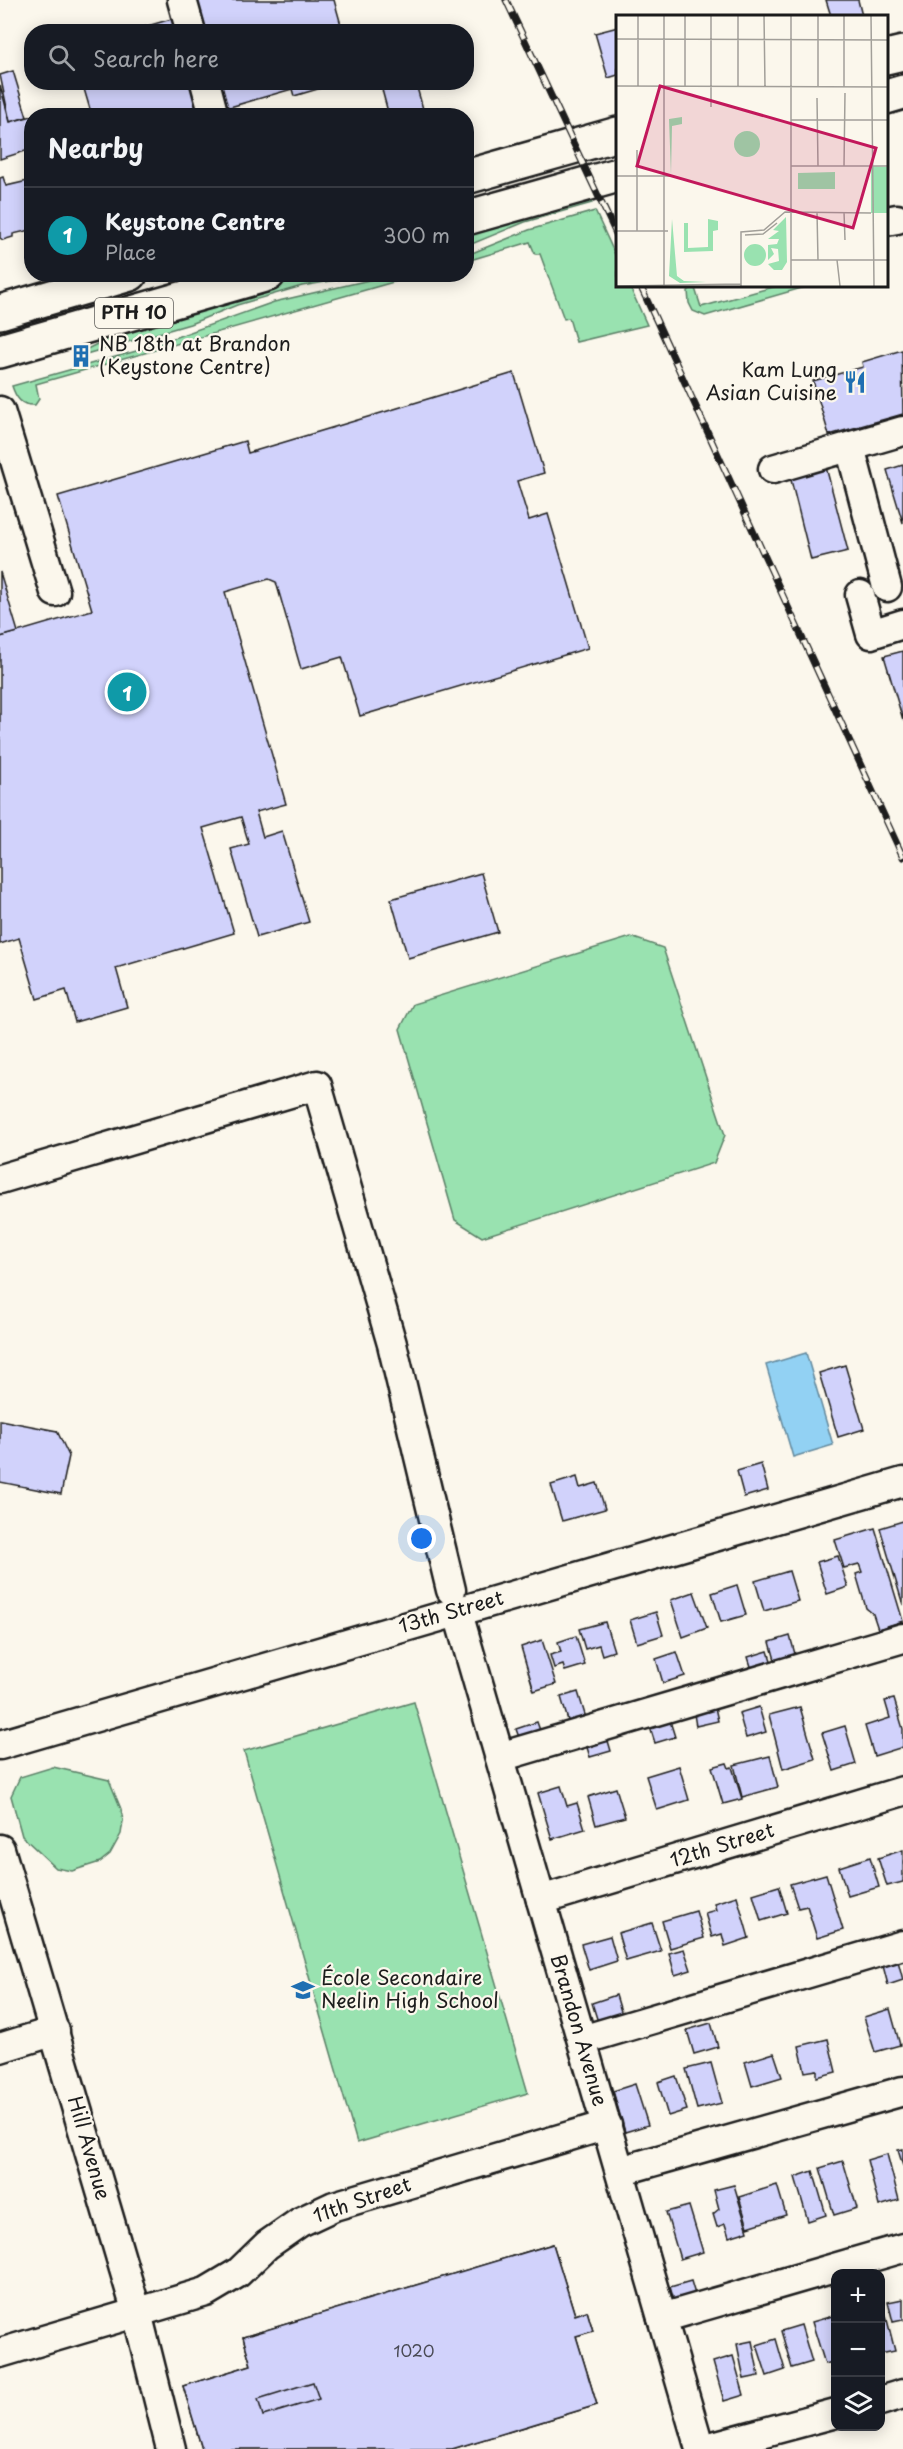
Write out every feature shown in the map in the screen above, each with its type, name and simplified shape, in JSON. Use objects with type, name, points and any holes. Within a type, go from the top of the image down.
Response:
[{"type":"main road","points":[[888,57],[903,53]]},
{"type":"main road","points":[[888,96],[903,92]]},
{"type":"main road","points":[[474,175],[616,135]]},
{"type":"main road","points":[[474,216],[616,176]]},
{"type":"main road","name":"PTH 10","points":[[0,312],[103,282]]},
{"type":"main road","name":"PTH 10","points":[[0,351],[240,282]]},
{"type":"street","points":[[182,0],[189,24]]},
{"type":"street","points":[[207,90],[212,108]]},
{"type":"street","points":[[2,428],[55,592]]},
{"type":"street","points":[[773,469],[903,431]]},
{"type":"street","points":[[850,447],[895,585],[849,599],[871,634],[903,624]]},
{"type":"street","name":"Brandon Avenue","points":[[0,1179],[317,1085],[392,1344],[454,1600],[701,2449]]},
{"type":"street","name":"13th Street","points":[[0,1745],[454,1600],[903,1482]]},
{"type":"street","points":[[500,1757],[903,1638]]},
{"type":"street","name":"12th Street","points":[[542,1900],[903,1791]]},
{"type":"street","name":"Hill Avenue","points":[[0,1849],[7,1898],[55,2031],[136,2313],[171,2449]]},
{"type":"street","points":[[582,2040],[903,1945]]},
{"type":"street","points":[[0,2048],[55,2031]]},
{"type":"street","points":[[620,2171],[903,2091]]},
{"type":"street","name":"11th Street","points":[[0,2353],[206,2292],[238,2273],[267,2244],[300,2222],[334,2206],[606,2125]]},
{"type":"street","points":[[662,2318],[903,2248]]},
{"type":"street","points":[[885,2399],[903,2394]]},
{"type":"street","points":[[701,2449],[831,2414]]},
{"type":"green space","points":[[589,195],[592,203],[525,222],[474,243],[474,229]]},
{"type":"green space","points":[[595,211],[616,257],[616,286],[629,286],[647,325],[576,342],[569,318],[564,319],[540,254],[535,254],[530,242],[474,259],[474,252],[529,230]]},
{"type":"green space","points":[[287,282],[325,282],[302,286],[237,305],[190,324],[86,354],[85,350],[140,323]]},
{"type":"green space","points":[[360,282],[393,282],[36,384],[39,399],[35,405],[26,404],[20,400],[12,386],[140,350],[274,302]]},
{"type":"green space","points":[[694,286],[701,307],[776,286],[809,286],[705,316],[693,311],[689,303],[688,291]]},
{"type":"green space","points":[[631,937],[663,948],[725,1135],[714,1163],[482,1237],[455,1220],[400,1029],[413,1004]]},
{"type":"green space","points":[[414,1702],[528,2093],[357,2143],[244,1751]]},
{"type":"green space","points":[[53,1767],[109,1780],[121,1809],[123,1821],[121,1834],[110,1854],[100,1862],[72,1871],[56,1868],[22,1836],[11,1796],[20,1777]]},
{"type":"water","points":[[806,1353],[833,1445],[793,1457],[766,1365]]},
{"type":"building","points":[[191,0],[334,0],[341,24],[198,24]]},
{"type":"building","points":[[826,0],[858,0],[862,15],[831,15]]},
{"type":"building","points":[[175,18],[177,24],[154,24]]},
{"type":"building","points":[[616,28],[616,76],[608,78],[595,33]]},
{"type":"building","points":[[13,71],[24,108],[24,118],[10,122],[0,75]]},
{"type":"building","points":[[0,85],[10,122],[24,118],[24,152],[0,159]]},
{"type":"building","points":[[84,90],[197,90],[203,108],[90,108]]},
{"type":"building","points":[[217,90],[289,90],[226,108],[223,108]]},
{"type":"building","points":[[292,90],[314,90],[294,96]]},
{"type":"building","points":[[382,90],[418,90],[423,108],[387,108]]},
{"type":"building","points":[[3,177],[6,186],[24,182],[24,231],[3,240],[0,238],[0,178]]},
{"type":"building","points":[[902,350],[903,414],[829,435],[813,381],[863,367],[862,362]]},
{"type":"building","name":"NB 18th at Brandon (Keystone Centre)","points":[[85,352],[86,357],[77,359],[75,355]]},
{"type":"building","points":[[514,373],[544,473],[517,481],[529,520],[548,514],[588,648],[360,716],[342,657],[301,669],[276,582],[269,579],[225,592],[286,804],[256,812],[263,837],[282,831],[309,922],[257,937],[231,849],[249,844],[241,817],[203,828],[234,933],[116,968],[127,1007],[75,1022],[66,990],[37,999],[19,938],[0,944],[0,637],[92,610],[58,496],[245,441],[248,453]]},
{"type":"building","points":[[903,465],[903,523],[887,470]]},
{"type":"building","points":[[826,467],[848,551],[811,560],[790,476]]},
{"type":"building","points":[[0,572],[18,632],[0,637]]},
{"type":"building","points":[[903,651],[903,720],[884,656]]},
{"type":"building","points":[[481,873],[498,932],[408,958],[391,899]]},
{"type":"building","points":[[845,1365],[864,1429],[838,1437],[819,1373]]},
{"type":"building","points":[[0,1420],[57,1431],[69,1456],[61,1494],[0,1482]]},
{"type":"building","points":[[761,1464],[768,1490],[744,1497],[737,1471]]},
{"type":"building","points":[[577,1477],[580,1488],[597,1483],[605,1509],[562,1521],[551,1485]]},
{"type":"building","points":[[903,1521],[903,1605],[880,1528]]},
{"type":"building","points":[[875,1528],[903,1621],[878,1629],[873,1614],[866,1608],[856,1574],[862,1572],[859,1564],[844,1568],[835,1540]]},
{"type":"building","points":[[838,1556],[848,1587],[827,1594],[817,1562]]},
{"type":"building","points":[[789,1571],[798,1601],[764,1611],[755,1581]]},
{"type":"building","points":[[737,1585],[746,1615],[721,1622],[712,1593]]},
{"type":"building","points":[[694,1592],[707,1628],[683,1637],[671,1600]]},
{"type":"building","points":[[656,1612],[663,1635],[637,1643],[630,1620]]},
{"type":"building","points":[[605,1622],[614,1651],[602,1655],[599,1645],[585,1649],[579,1629]]},
{"type":"building","points":[[576,1636],[585,1665],[565,1671],[563,1665],[554,1668],[550,1655],[561,1652],[558,1642]]},
{"type":"building","points":[[790,1636],[797,1661],[777,1667],[770,1642]]},
{"type":"building","points":[[542,1640],[556,1684],[534,1691],[521,1647]]},
{"type":"building","points":[[768,1651],[774,1670],[754,1676],[748,1657]]},
{"type":"building","points":[[677,1652],[685,1676],[663,1683],[656,1659]]},
{"type":"building","points":[[578,1692],[586,1718],[569,1724],[561,1697]]},
{"type":"building","points":[[894,1699],[903,1729],[903,1747],[874,1756],[865,1726],[890,1718],[885,1701]]},
{"type":"building","points":[[714,1703],[718,1721],[696,1726],[693,1708]]},
{"type":"building","points":[[759,1707],[766,1732],[746,1738],[739,1713]]},
{"type":"building","points":[[800,1707],[815,1759],[783,1769],[769,1715]]},
{"type":"building","points":[[670,1721],[675,1737],[655,1743],[650,1727]]},
{"type":"building","points":[[537,1722],[542,1736],[521,1743],[516,1729]]},
{"type":"building","points":[[845,1726],[856,1764],[834,1771],[822,1733]]},
{"type":"building","points":[[606,1734],[611,1751],[590,1757],[585,1741]]},
{"type":"building","points":[[770,1756],[778,1787],[742,1797],[734,1765]]},
{"type":"building","points":[[727,1763],[729,1768],[732,1767],[742,1799],[723,1804],[712,1767]]},
{"type":"building","points":[[679,1766],[689,1800],[657,1810],[646,1776]]},
{"type":"building","points":[[561,1786],[567,1806],[577,1803],[585,1829],[552,1839],[538,1793]]},
{"type":"building","points":[[616,1788],[625,1817],[596,1825],[588,1797]]},
{"type":"building","points":[[903,1850],[903,1882],[887,1886],[878,1858]]},
{"type":"building","points":[[870,1857],[879,1887],[848,1896],[839,1867]]},
{"type":"building","points":[[826,1874],[843,1930],[817,1938],[807,1906],[798,1908],[790,1884]]},
{"type":"building","points":[[779,1886],[787,1913],[761,1921],[753,1894]]},
{"type":"building","points":[[737,1896],[749,1938],[725,1946],[722,1934],[712,1937],[705,1913],[716,1910],[714,1903]]},
{"type":"building","points":[[696,1911],[704,1938],[670,1948],[662,1921]]},
{"type":"building","points":[[652,1923],[661,1951],[626,1961],[618,1933]]},
{"type":"building","points":[[610,1936],[617,1961],[589,1970],[581,1944]]},
{"type":"building","points":[[684,1949],[691,1970],[675,1975],[669,1953]]},
{"type":"building","points":[[897,1957],[903,1980],[888,1985],[882,1962]]},
{"type":"building","points":[[616,1995],[623,2018],[599,2025],[592,2003]]},
{"type":"building","points":[[890,2009],[900,2045],[875,2052],[864,2017]]},
{"type":"building","points":[[711,2023],[718,2047],[694,2054],[687,2030]]},
{"type":"building","points":[[828,2039],[836,2072],[817,2077],[817,2070],[805,2072],[799,2046]]},
{"type":"building","points":[[774,2053],[782,2077],[752,2086],[745,2062]]},
{"type":"building","points":[[711,2063],[722,2103],[697,2109],[686,2069]]},
{"type":"building","points":[[676,2076],[687,2110],[668,2116],[658,2082]]},
{"type":"building","points":[[635,2084],[648,2125],[625,2132],[613,2091]]},
{"type":"building","points":[[903,2149],[903,2166],[898,2150]]},
{"type":"building","points":[[887,2154],[899,2200],[879,2206],[867,2160]]},
{"type":"building","points":[[843,2161],[857,2208],[834,2215],[820,2168]]},
{"type":"building","points":[[813,2171],[826,2215],[808,2221],[795,2177]]},
{"type":"building","points":[[734,2185],[748,2231],[729,2237],[725,2224],[717,2227],[713,2214],[719,2209],[714,2190]]},
{"type":"building","points":[[777,2185],[786,2215],[748,2227],[739,2197]]},
{"type":"building","points":[[689,2206],[703,2252],[680,2259],[666,2212]]},
{"type":"building","points":[[553,2244],[575,2315],[587,2311],[593,2331],[576,2336],[597,2405],[452,2449],[202,2449],[183,2386],[251,2365],[243,2337]],"holes":[[[500,2327],[510,2362],[378,2399],[370,2368]],[[313,2382],[319,2399],[263,2416],[258,2399]]]},
{"type":"building","points":[[553,2244],[575,2315],[587,2311],[593,2331],[576,2336],[597,2405],[452,2449],[202,2449],[183,2386],[251,2365],[243,2337]]},
{"type":"building","points":[[691,2281],[697,2301],[676,2307],[670,2287]]},
{"type":"building","points":[[903,2299],[903,2320],[893,2322],[888,2302]]},
{"type":"building","points":[[885,2312],[895,2351],[885,2353]]},
{"type":"building","points":[[831,2316],[831,2362],[825,2364],[812,2322]]},
{"type":"building","points":[[801,2325],[812,2362],[792,2368],[781,2331]]},
{"type":"building","points":[[776,2339],[785,2370],[767,2376],[757,2345]]},
{"type":"building","points":[[752,2341],[759,2376],[744,2379],[737,2344]]},
{"type":"building","points":[[733,2356],[744,2395],[724,2401],[713,2362]]},
{"type":"building","points":[[313,2382],[319,2399],[263,2416],[258,2399]]},
{"type":"railway","points":[[506,0],[616,234]]},
{"type":"railway","points":[[640,286],[903,857]]},
{"type":"place","name":"NB 18th at Brandon (Keystone Centre)","points":[[81,356]]},
{"type":"place","name":"Kam Lung Asian Cuisine","points":[[855,382]]},
{"type":"place","name":"Keystone Centre","points":[[127,692]]},
{"type":"place","name":"École Secondaire Neelin High School","points":[[303,1990]]}]
